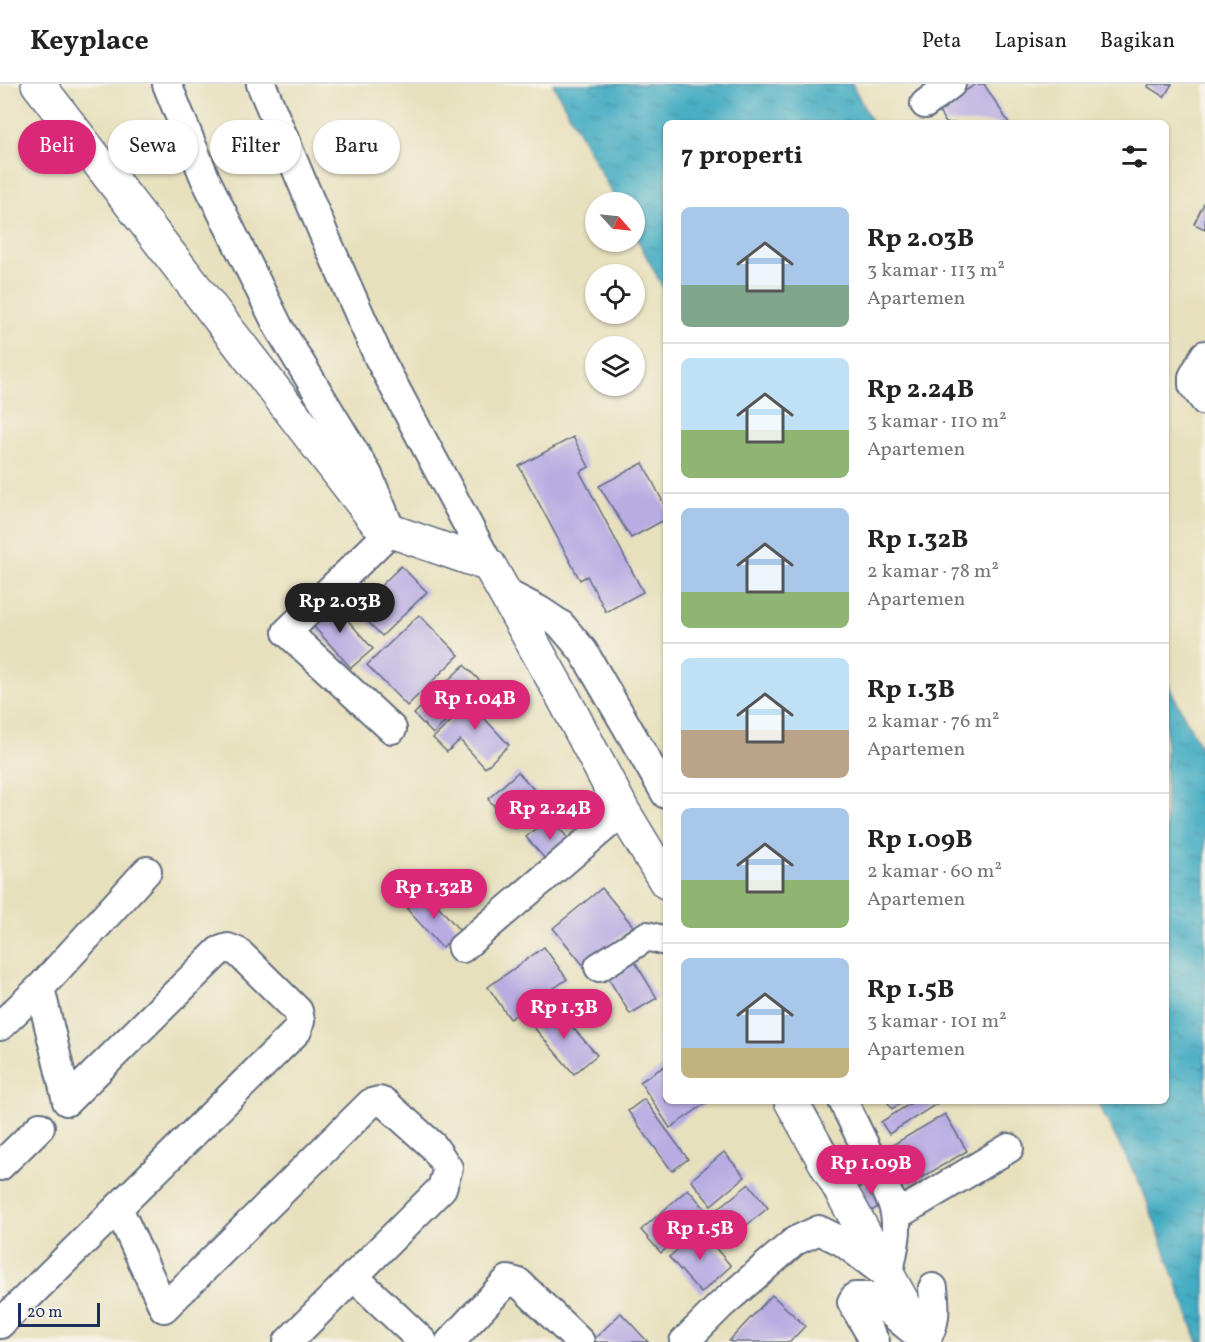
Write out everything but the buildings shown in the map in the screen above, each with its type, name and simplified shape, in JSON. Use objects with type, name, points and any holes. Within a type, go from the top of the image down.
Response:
[{"type":"street","points":[[38,84],[375,520],[401,534],[489,565]]},
{"type":"street","points":[[167,84],[205,178],[274,318],[401,534]]},
{"type":"street","points":[[261,84],[379,358],[623,811],[663,877]]},
{"type":"street","points":[[925,104],[951,84]]},
{"type":"street","points":[[1205,355],[1193,377],[1192,385],[1205,401]]},
{"type":"street","points":[[392,729],[287,632],[401,534]]},
{"type":"street","points":[[507,594],[561,625],[583,651],[663,789]]},
{"type":"street","points":[[462,948],[623,811]]},
{"type":"street","points":[[0,1026],[40,988],[147,871]]},
{"type":"street","points":[[598,967],[647,936],[663,940]]},
{"type":"street","points":[[0,1324],[297,1031],[300,1021],[298,1011],[238,952],[228,948],[219,951],[67,1101],[40,988]]},
{"type":"street","points":[[118,1208],[164,1308],[372,1103],[379,1101],[385,1103],[433,1146],[448,1168],[442,1188],[288,1342]]},
{"type":"street","points":[[793,1104],[924,1341]]},
{"type":"street","points":[[844,1104],[897,1215],[897,1230],[888,1276]]},
{"type":"street","points":[[0,1166],[40,1127]]},
{"type":"street","points":[[897,1215],[1009,1148]]},
{"type":"street","points":[[684,1342],[721,1305],[795,1241],[819,1230],[843,1242],[888,1276]]},
{"type":"street","points":[[353,1276],[423,1342]]},
{"type":"street","points":[[450,1342],[508,1280],[519,1283],[580,1342]]},
{"type":"street","points":[[924,1341],[934,1321],[933,1288]]},
{"type":"street","points":[[875,1342],[852,1302],[855,1297],[872,1297],[924,1341]]},
{"type":"water","points":[[553,84],[852,84],[870,120],[663,120],[663,287],[644,252],[645,192],[612,192]]},
{"type":"water","points":[[1169,687],[1205,756],[1205,1342],[1198,1342],[1143,1190],[1099,1104],[1169,1104]]}]
